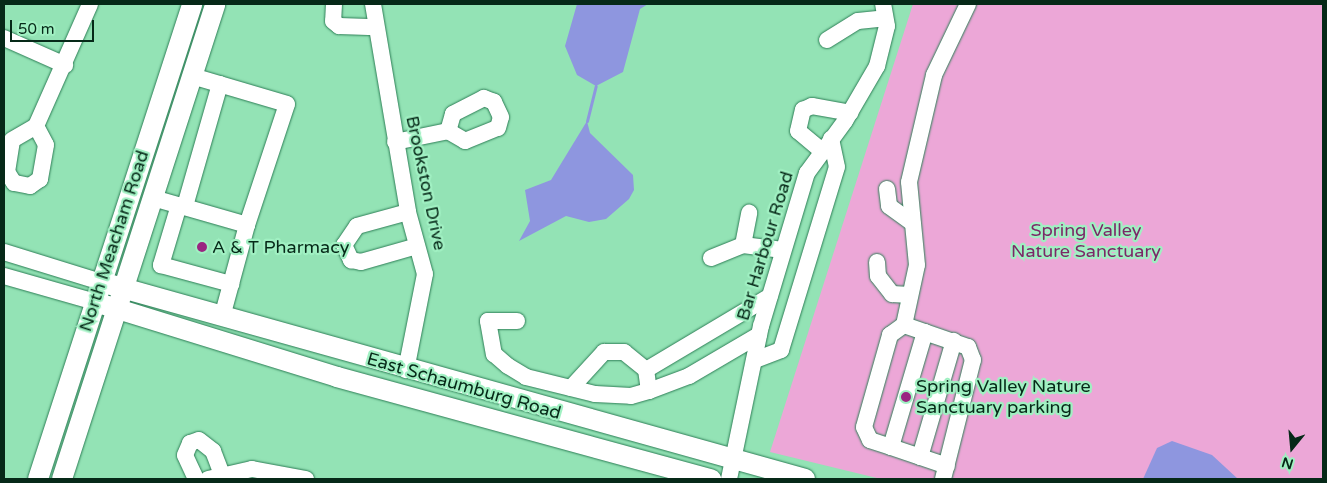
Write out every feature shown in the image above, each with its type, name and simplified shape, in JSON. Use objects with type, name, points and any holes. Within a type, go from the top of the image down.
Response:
[{"type":"main road","name":"North Meacham Road","points":[[38,479],[100,282],[192,4]]},
{"type":"main road","name":"North Meacham Road","points":[[62,479],[215,4]]},
{"type":"main road","points":[[100,282],[120,299]]},
{"type":"main road","points":[[95,302],[120,299]]},
{"type":"main road","name":"East Schaumburg Road","points":[[120,299],[222,317],[406,370],[732,470],[805,479]]},
{"type":"main road","name":"East Schaumburg Road","points":[[120,299],[337,377],[711,479]]},
{"type":"street","points":[[36,126],[65,65],[90,4]]},
{"type":"street","points":[[334,4],[334,21],[339,26],[376,27]]},
{"type":"street","name":"Brookston Drive","points":[[373,4],[408,212],[425,274],[406,370]]},
{"type":"street","points":[[904,325],[968,347],[973,360],[945,473],[920,457],[870,440],[864,428],[890,335],[904,325],[916,265],[909,182],[920,122],[934,75],[968,4]]},
{"type":"street","points":[[827,40],[858,21],[884,11]]},
{"type":"street","name":"Bar Harbour Road","points":[[732,470],[759,335],[806,173],[850,113],[884,47],[884,11]]},
{"type":"street","points":[[4,38],[65,65]]},
{"type":"street","points":[[192,76],[287,104],[247,225],[222,317]]},
{"type":"street","points":[[220,84],[182,206],[161,265],[231,284]]},
{"type":"street","points":[[755,360],[781,350],[837,167],[826,145],[798,131],[803,110],[812,106],[850,113]]},
{"type":"street","points":[[395,142],[448,131]]},
{"type":"street","points":[[887,189],[889,206],[912,223]]},
{"type":"street","points":[[153,198],[247,225]]},
{"type":"street","points":[[408,212],[357,226],[344,245],[351,260],[361,262],[417,246]]},
{"type":"street","points":[[743,244],[748,213]]},
{"type":"street","points":[[711,258],[743,244],[784,250]]},
{"type":"street","points":[[4,252],[100,282]]},
{"type":"street","points":[[877,262],[878,276],[892,294],[910,295]]},
{"type":"street","points":[[4,276],[95,302]]},
{"type":"street","points":[[646,370],[770,296]]},
{"type":"street","points":[[517,320],[488,321],[494,354],[526,377],[571,388],[631,396],[689,376],[759,335]]},
{"type":"street","points":[[891,447],[924,332]]},
{"type":"street","points":[[920,457],[954,341]]},
{"type":"street","points":[[571,388],[604,352],[624,352],[646,370],[649,391]]},
{"type":"street","points":[[196,479],[185,455],[190,443],[199,440],[213,451],[214,477],[252,469],[306,479]]},
{"type":"green space","name":"Spring Valley Nature Sanctuary","points":[[913,4],[1323,4],[1323,479],[881,479],[770,452]]},
{"type":"water","points":[[577,4],[648,4],[640,9],[623,72],[596,86],[577,75],[565,46]]},
{"type":"water","points":[[587,121],[590,133],[633,175],[634,190],[629,199],[606,219],[589,222],[566,216],[519,241],[530,221],[525,190],[551,180]]},
{"type":"water","points":[[1172,441],[1212,455],[1238,479],[1143,479],[1157,448]]},
{"type":"waterway","points":[[587,121],[596,86]]},
{"type":"place","name":"A & T Pharmacy","points":[[202,247]]},
{"type":"place","name":"Spring Valley Nature Sanctuary parking","points":[[906,397]]}]
